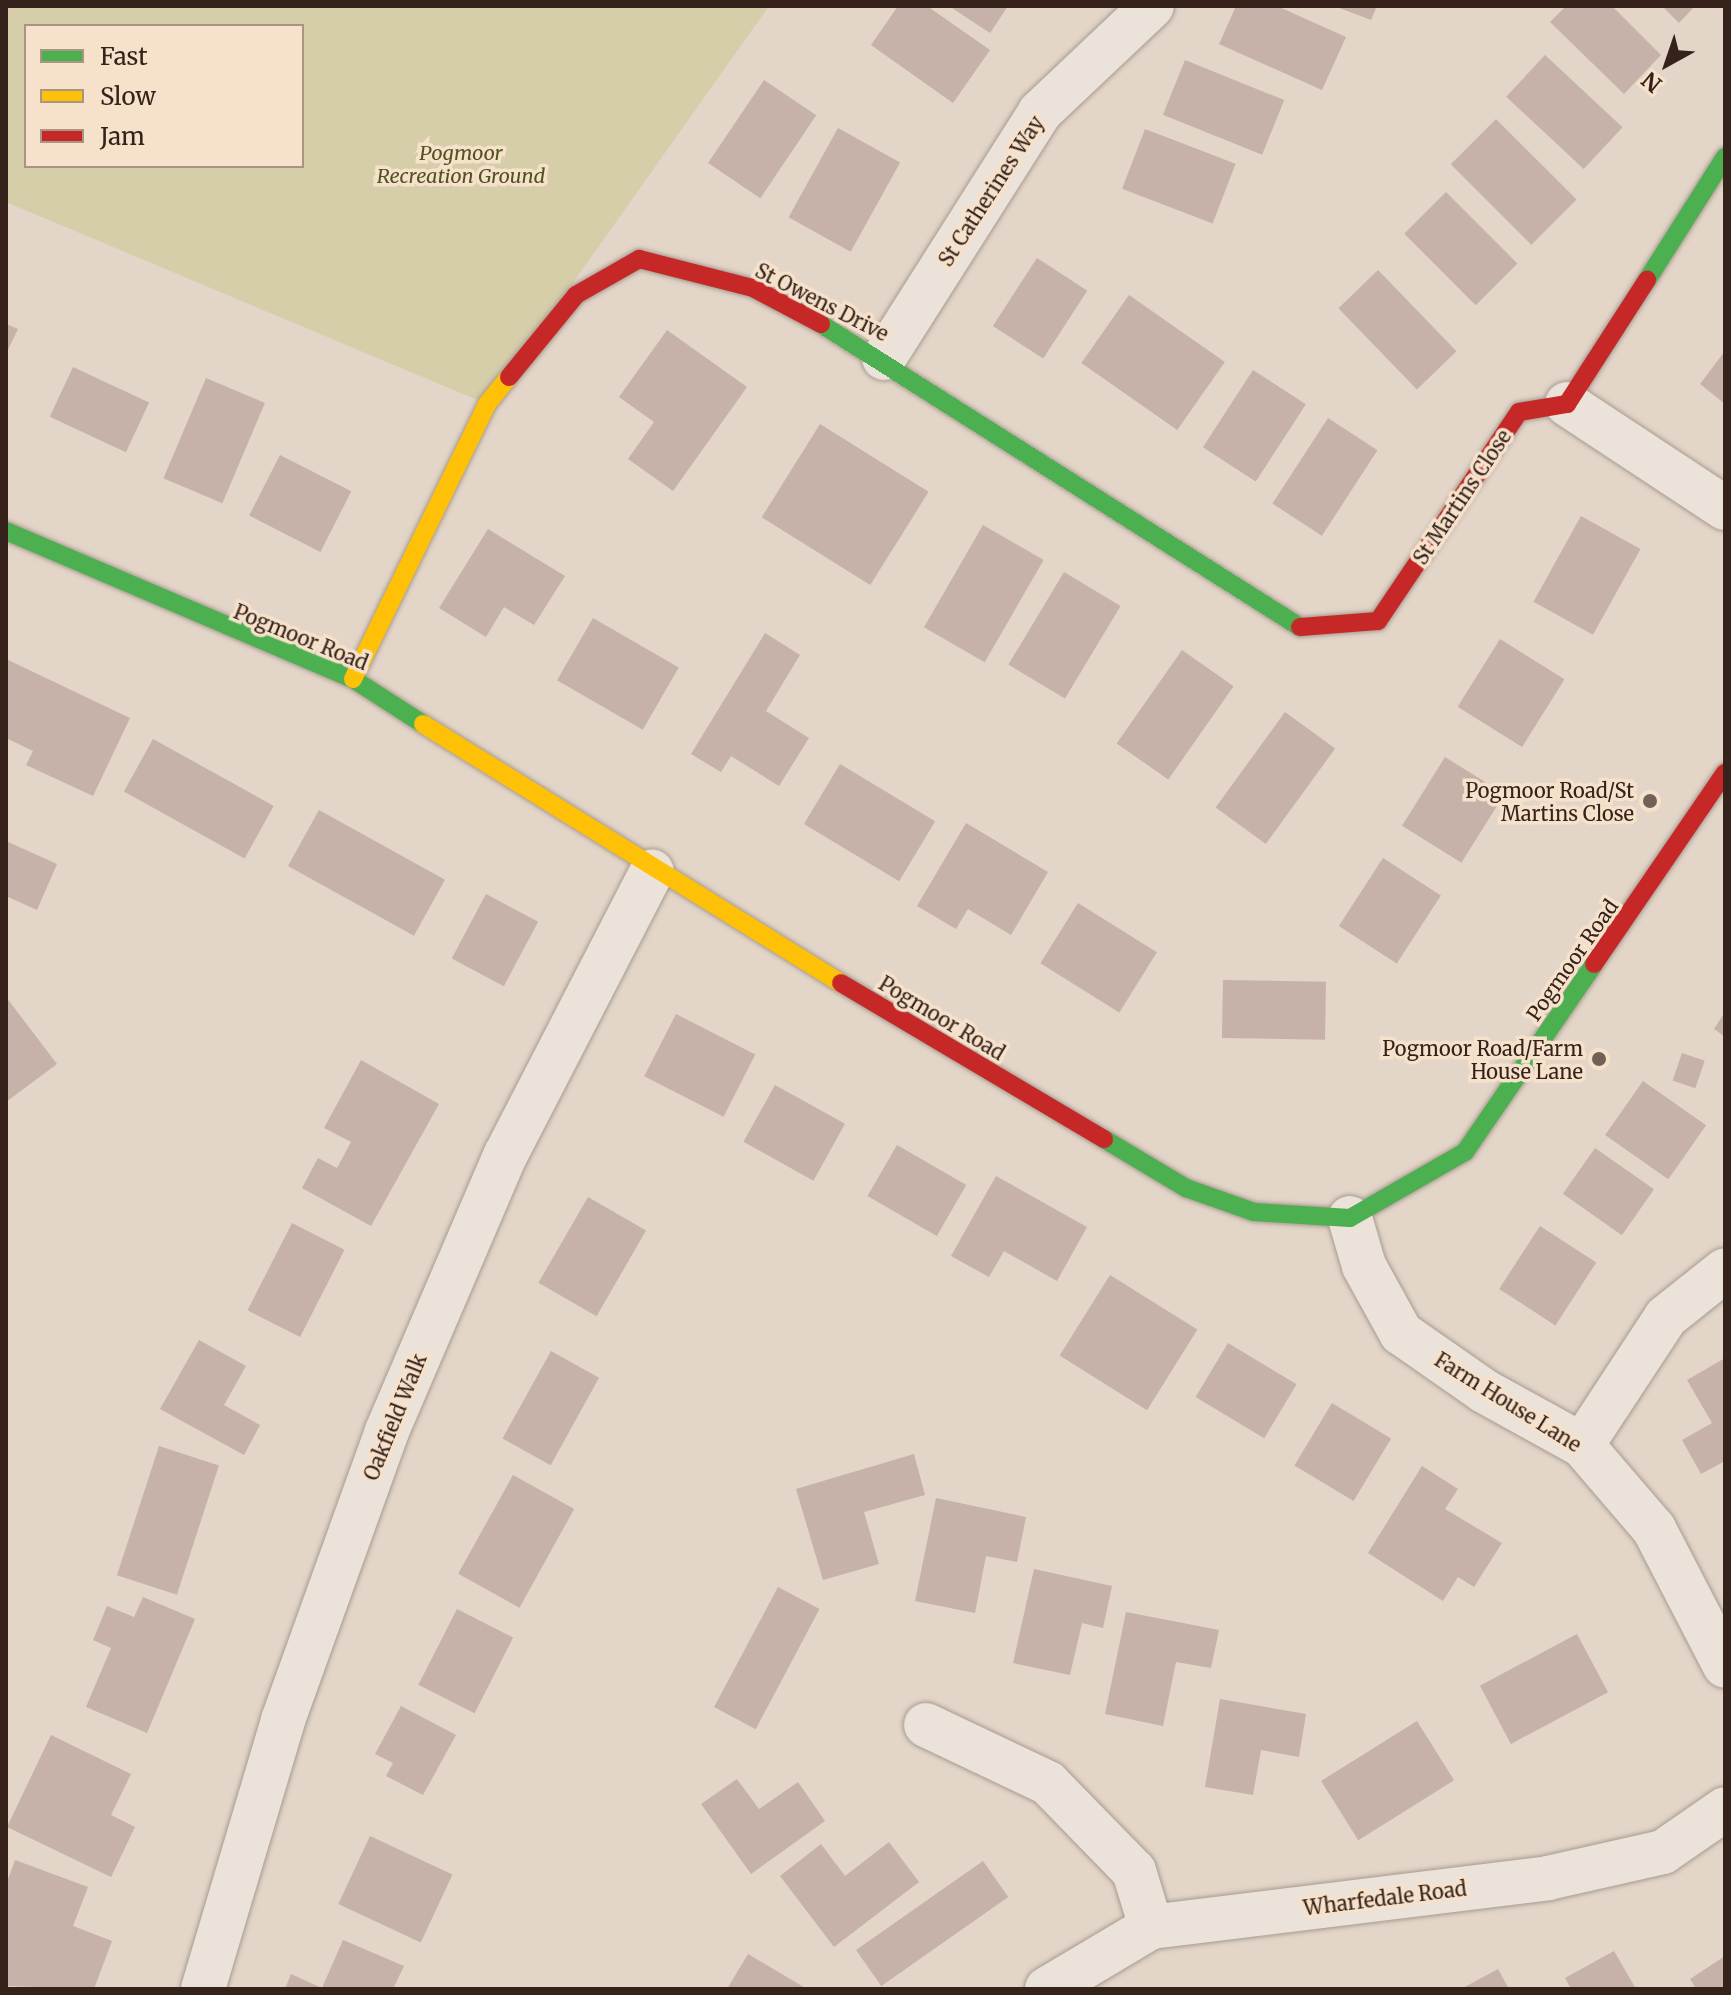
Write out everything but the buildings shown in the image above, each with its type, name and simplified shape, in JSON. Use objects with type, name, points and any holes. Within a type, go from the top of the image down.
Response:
[{"type":"street","name":"St Catherines Way","points":[[884,358],[1040,112],[1152,6]]},
{"type":"street","points":[[1725,157],[1567,404],[1725,508]]},
{"type":"street","name":"St Owens Drive","points":[[353,679],[487,404],[576,295],[639,259],[753,288],[884,358],[1307,632],[1378,621]]},
{"type":"street","name":"St Martins Close","points":[[1378,621],[1519,412],[1567,404]]},
{"type":"street","name":"Pogmoor Road","points":[[6,531],[353,679],[652,871],[1186,1188],[1254,1212],[1350,1218],[1465,1152],[1725,773]]},
{"type":"street","name":"Oakfield Walk","points":[[203,1989],[283,1720],[387,1431],[506,1154],[652,871]]},
{"type":"street","name":"Farm House Lane","points":[[1350,1218],[1364,1266],[1401,1333],[1484,1391],[1582,1445],[1654,1529],[1725,1666]]},
{"type":"street","points":[[1582,1445],[1666,1317],[1725,1270]]},
{"type":"street","points":[[926,1725],[1048,1783],[1134,1871],[1151,1927]]},
{"type":"street","name":"Wharfedale Road","points":[[1047,1989],[1151,1927],[1548,1878],[1663,1852],[1725,1809]]},
{"type":"green space","name":"Pogmoor Recreation Ground","points":[[6,6],[769,6],[487,404],[6,202]]},
{"type":"traffic: fast","points":[[1647,280],[1725,157]]},
{"type":"traffic: fast","points":[[821,324],[1300,627]]},
{"type":"traffic: fast","points":[[6,531],[353,679],[423,724]]},
{"type":"traffic: fast","points":[[1104,1139],[1186,1188],[1254,1212],[1350,1218],[1465,1152],[1594,964]]},
{"type":"traffic: slow","points":[[353,679],[487,404],[509,377]]},
{"type":"traffic: slow","points":[[423,724],[841,983]]},
{"type":"traffic: jam","points":[[509,377],[576,295],[639,259],[753,288],[821,324]]},
{"type":"traffic: jam","points":[[1300,627],[1378,621],[1519,412],[1567,404],[1647,280]]},
{"type":"traffic: jam","points":[[1594,964],[1725,773]]},
{"type":"traffic: jam","points":[[841,983],[1104,1139]]},
{"type":"place","name":"Pogmoor Road/St Martins Close","points":[[1650,801]]},
{"type":"place","name":"Pogmoor Road/Farm House Lane","points":[[1599,1059]]}]
